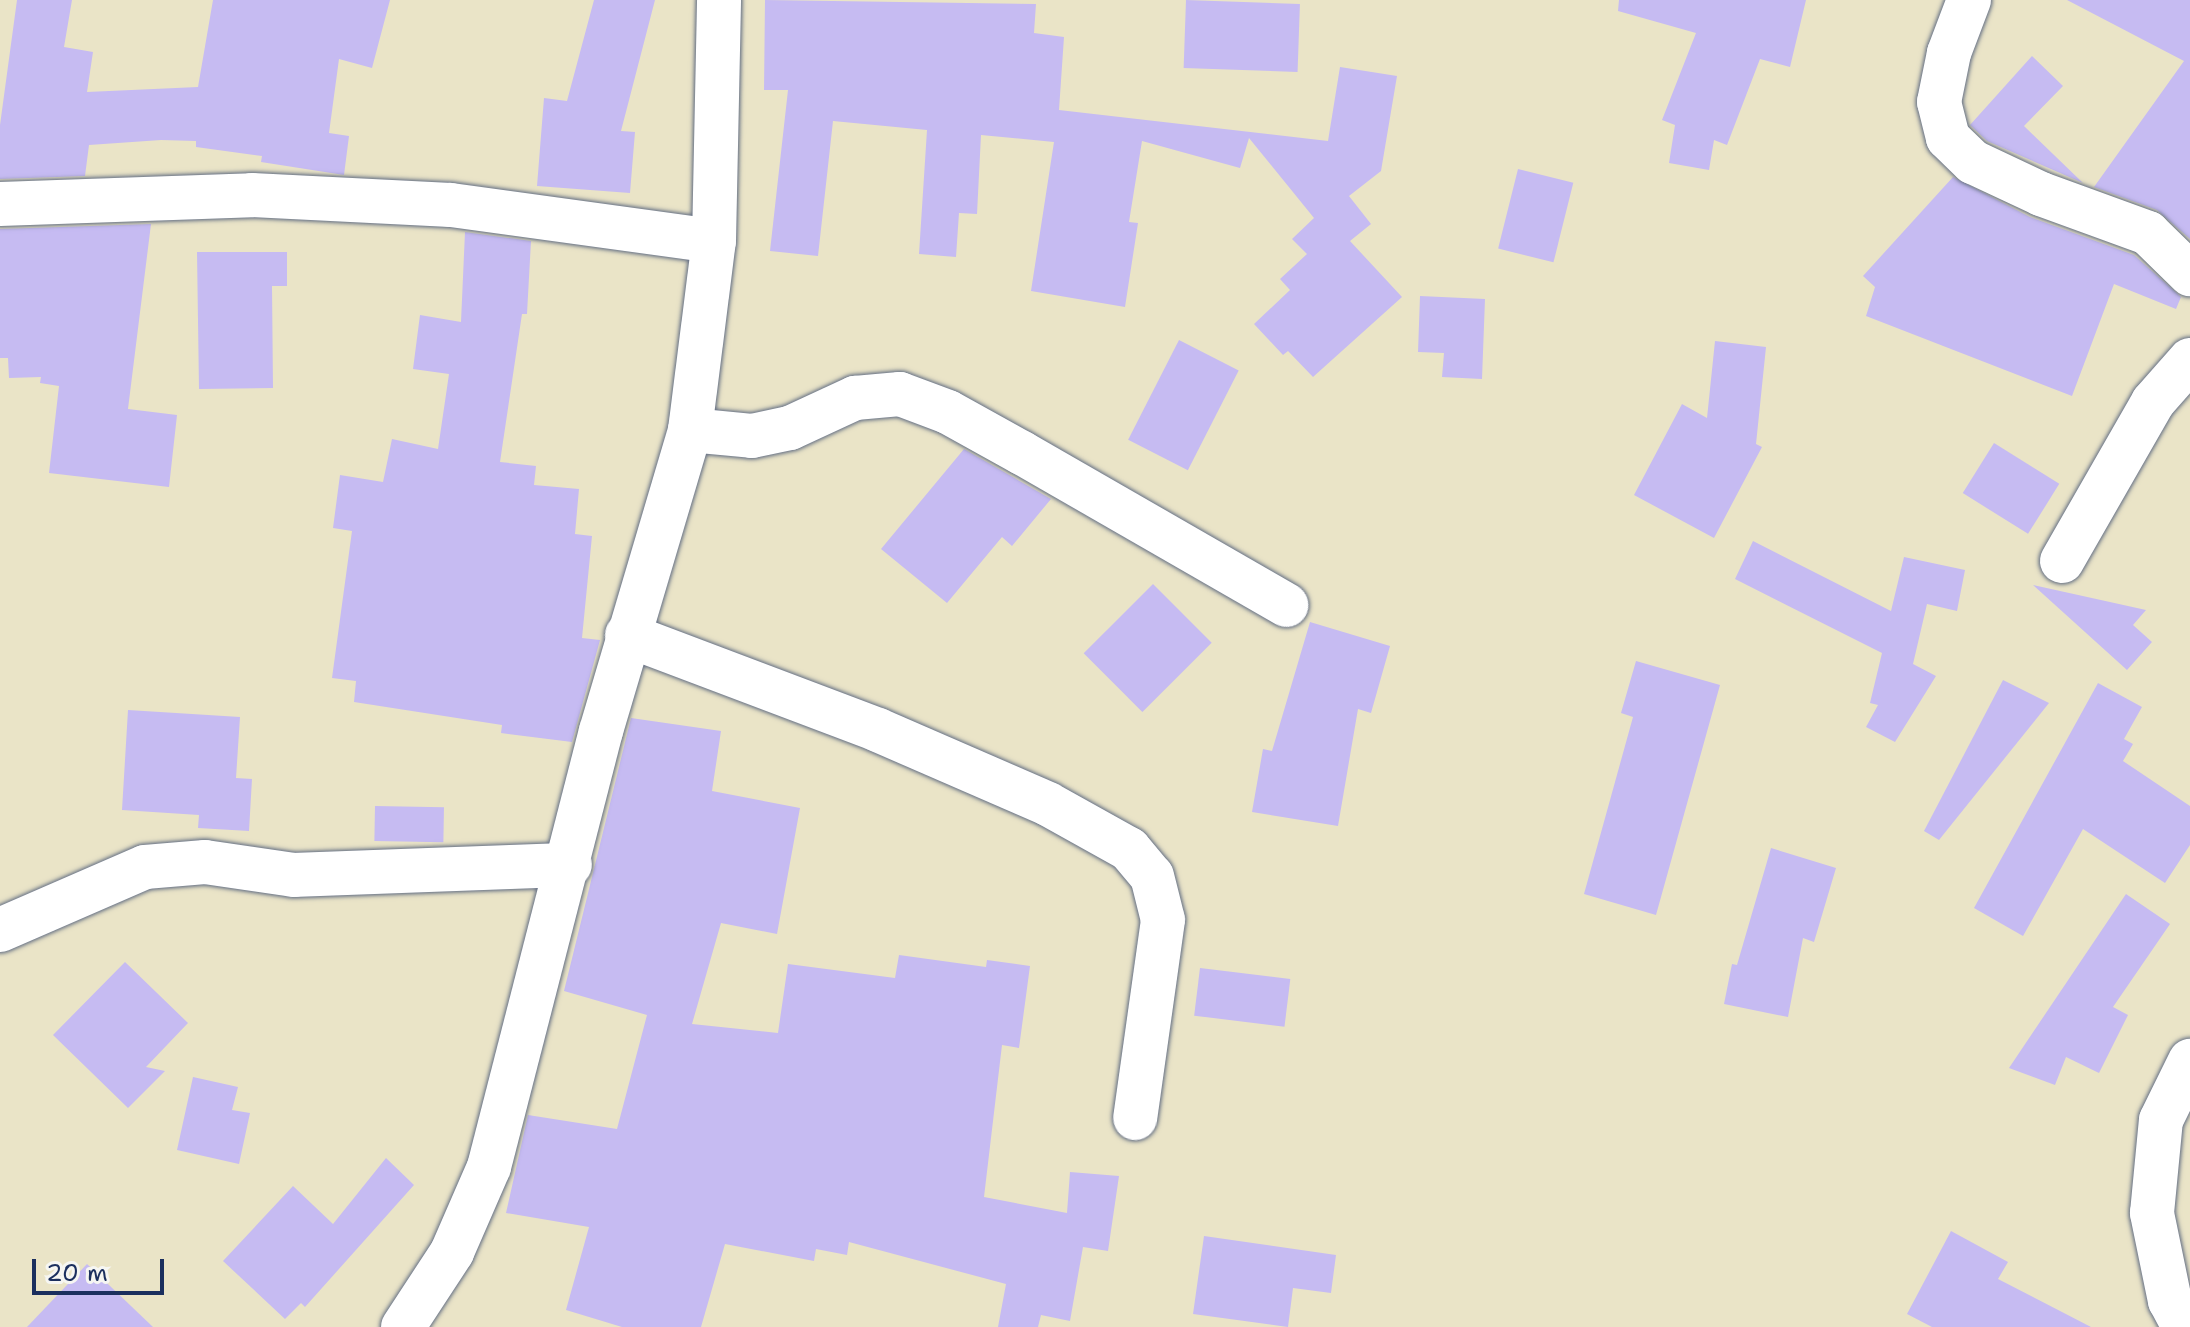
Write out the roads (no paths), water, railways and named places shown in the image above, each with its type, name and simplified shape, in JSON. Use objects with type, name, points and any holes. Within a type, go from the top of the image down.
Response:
[{"type":"street","points":[[403,1327],[452,1252],[489,1167],[570,865],[627,635],[690,430],[714,241],[719,0]]},
{"type":"street","points":[[1969,0],[1949,53],[1939,102],[1948,138],[1987,169],[2148,233],[2190,274]]},
{"type":"street","points":[[0,204],[252,195],[451,205],[714,241]]},
{"type":"street","points":[[2062,561],[2153,402],[2190,360]]},
{"type":"street","points":[[690,430],[752,436],[790,428],[855,398],[900,394],[985,433],[1286,605]]},
{"type":"street","points":[[627,635],[878,730],[1048,804],[1129,849],[1152,876],[1163,920],[1135,1118]]},
{"type":"street","points":[[0,930],[145,867],[205,862],[294,875],[570,865]]},
{"type":"street","points":[[2184,1327],[2170,1301],[2152,1213],[2161,1120],[2190,1061]]}]
